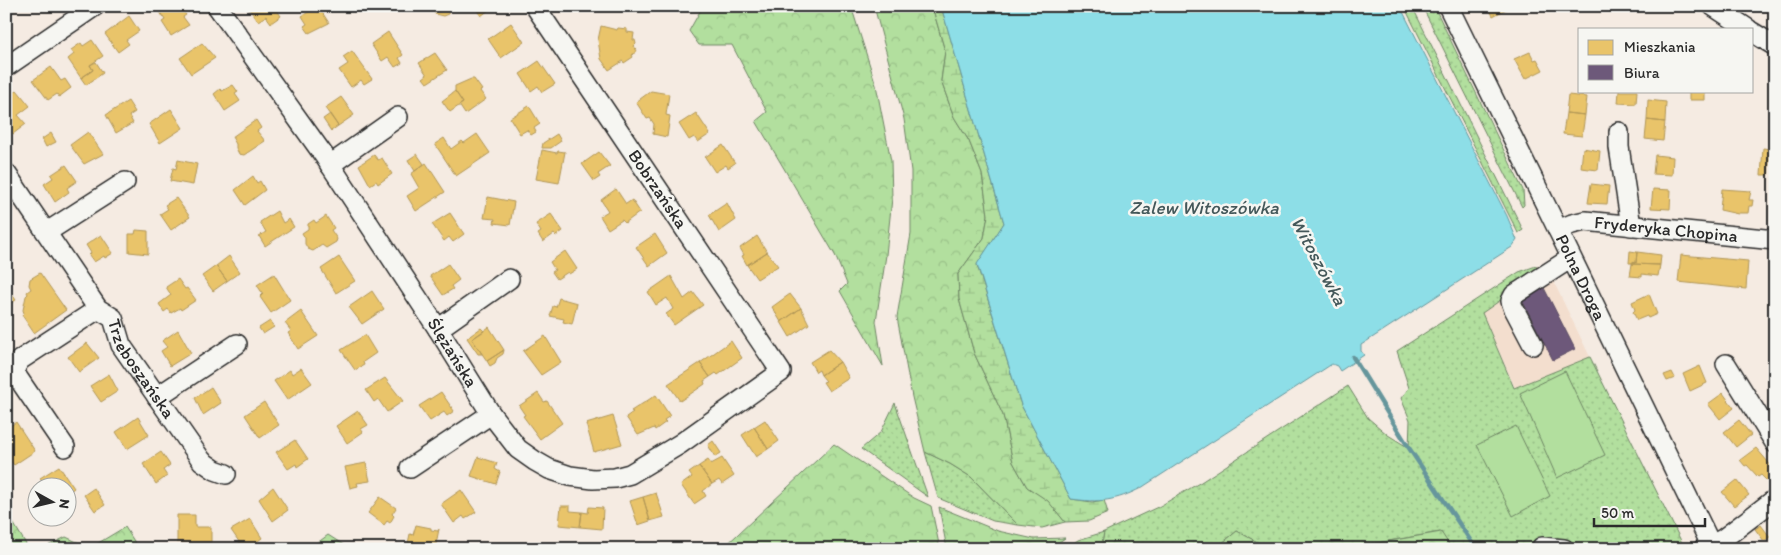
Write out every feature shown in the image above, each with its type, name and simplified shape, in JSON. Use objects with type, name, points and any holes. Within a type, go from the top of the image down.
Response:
[{"type":"street","points":[[6,67],[95,6]]},
{"type":"street","name":"Ślężańska","points":[[217,6],[330,165],[438,329],[491,414],[518,449],[535,461],[549,469],[570,476],[593,479],[615,478],[630,474],[680,444],[781,372]]},
{"type":"street","name":"Bobrzańska","points":[[535,6],[781,372]]},
{"type":"street","name":"Polna Droga","points":[[1448,6],[1558,230],[1709,548]]},
{"type":"street","points":[[1713,6],[1746,28]]},
{"type":"street","points":[[1754,33],[1775,46]]},
{"type":"street","points":[[330,165],[398,117]]},
{"type":"street","points":[[1619,132],[1619,147],[1631,226]]},
{"type":"street","name":"Trzeboszańska","points":[[6,173],[98,309],[113,318],[121,345],[202,461],[215,470],[226,474]]},
{"type":"street","points":[[46,232],[125,182]]},
{"type":"street","name":"Fryderyka Chopina","points":[[1558,230],[1585,221],[1775,240]]},
{"type":"street","points":[[1534,345],[1511,301],[1514,295],[1571,258]]},
{"type":"street","points":[[438,329],[509,279]]},
{"type":"street","points":[[65,447],[16,375],[15,368],[20,360],[98,309]]},
{"type":"street","points":[[157,396],[237,344]]},
{"type":"street","points":[[1726,364],[1775,443]]},
{"type":"street","points":[[410,468],[491,414]]},
{"type":"street","points":[[1709,548],[1724,539],[1775,499]]},
{"type":"street","points":[[1542,547],[1564,549]]},
{"type":"shaded area","points":[[1545,264],[1590,357],[1515,388],[1482,313],[1538,274],[1536,266]]},
{"type":"green space","points":[[703,6],[851,6],[876,85],[891,161],[892,198],[876,321],[883,366],[840,291],[847,284],[835,255],[756,121],[767,112],[732,45],[699,45],[689,31]]},
{"type":"green space","points":[[874,6],[932,6],[945,51],[941,81],[954,117],[969,141],[982,174],[988,215],[984,238],[958,274],[959,299],[974,353],[1003,415],[1013,462],[1027,487],[1048,500],[1065,522],[1042,528],[1018,525],[971,477],[925,452],[912,397],[897,317],[911,234],[911,171],[904,119]]},
{"type":"green space","points":[[932,6],[941,6],[1004,223],[977,265],[1021,405],[1071,499],[1092,502],[1104,500],[1108,513],[1089,521],[1065,522],[1048,501],[1027,487],[1013,462],[1003,415],[974,353],[959,299],[958,274],[984,238],[988,215],[982,174],[969,141],[954,117],[941,81],[945,51]]},
{"type":"green space","points":[[1404,6],[1412,6],[1523,230],[1518,233]]},
{"type":"green space","points":[[1422,6],[1434,6],[1523,190],[1524,205],[1522,207]]},
{"type":"green space","points":[[1536,266],[1538,274],[1482,313],[1514,388],[1590,357],[1685,549],[1452,549],[1440,532],[1343,549],[1270,549],[1237,531],[1215,549],[1101,549],[1104,532],[1160,506],[1201,482],[1348,386],[1368,418],[1388,435],[1409,448],[1410,420],[1401,398],[1409,388],[1397,351],[1519,272]]},
{"type":"green space","points":[[1565,371],[1605,455],[1557,478],[1520,393]]},
{"type":"green space","points":[[895,403],[928,497],[861,449],[881,432]]},
{"type":"green space","points":[[1516,426],[1550,496],[1513,516],[1477,445]]},
{"type":"green space","points":[[834,444],[914,498],[931,506],[940,549],[722,549]]},
{"type":"green space","points":[[925,452],[971,477],[1018,525],[993,521],[938,498]]},
{"type":"green space","points":[[939,507],[998,531],[1034,539],[1065,538],[1049,549],[947,549]]},
{"type":"green space","points":[[6,511],[29,549],[6,549]]},
{"type":"green space","points":[[125,527],[139,549],[41,549],[66,537],[90,548]]},
{"type":"green space","points":[[1237,531],[1270,549],[1215,549]]},
{"type":"green space","points":[[1104,532],[1101,549],[1065,549],[1078,540]]},
{"type":"green space","points":[[1441,532],[1452,549],[1343,549]]},
{"type":"green space","points":[[328,535],[350,549],[309,549]]},
{"type":"water","name":"Zalew Witoszówka","points":[[941,6],[1400,6],[1507,216],[1517,240],[1512,247],[1361,345],[1361,351],[1364,355],[1340,371],[1337,366],[1332,364],[1141,488],[1123,496],[1107,500],[1071,499],[1021,405],[977,264],[1004,223]]},
{"type":"building: Mieszkania","points":[[163,6],[180,6],[186,15],[183,17],[189,25],[171,36],[162,22],[165,20],[158,9]]},
{"type":"building: Mieszkania","points":[[253,6],[274,6],[281,16],[271,23],[266,16],[258,21],[249,9]]},
{"type":"building: Mieszkania","points":[[318,6],[329,23],[309,33],[304,26],[307,24],[302,16]]},
{"type":"building: Mieszkania","points":[[427,6],[450,6],[448,14],[443,16],[435,14],[434,10]]},
{"type":"building: Mieszkania","points":[[474,6],[494,6],[481,16]]},
{"type":"building: Mieszkania","points":[[1488,6],[1512,6],[1493,16]]},
{"type":"building: Mieszkania","points":[[129,16],[139,31],[126,40],[129,44],[118,52],[105,34]]},
{"type":"building: Mieszkania","points":[[511,23],[524,42],[501,58],[488,39]]},
{"type":"building: Mieszkania","points":[[601,26],[617,30],[618,28],[627,29],[627,32],[634,33],[633,40],[635,40],[636,44],[634,46],[637,51],[632,55],[633,57],[609,70],[601,59],[598,40]]},
{"type":"building: Mieszkania","points":[[388,32],[403,55],[399,58],[402,63],[395,67],[388,57],[382,61],[371,44]]},
{"type":"building: Mieszkania","points":[[92,40],[103,56],[90,65],[93,70],[81,78],[68,59],[74,54],[71,50],[81,43],[83,46]]},
{"type":"building: Mieszkania","points":[[202,43],[215,58],[191,74],[180,58]]},
{"type":"building: Mieszkania","points":[[352,51],[372,79],[364,84],[361,80],[351,87],[339,70],[348,64],[343,57]]},
{"type":"building: Mieszkania","points":[[1530,52],[1534,60],[1537,59],[1543,70],[1525,79],[1514,59]]},
{"type":"building: Mieszkania","points":[[435,53],[447,70],[427,83],[423,78],[427,75],[419,63]]},
{"type":"building: Mieszkania","points":[[539,61],[555,84],[542,92],[538,86],[531,91],[520,74]]},
{"type":"building: Mieszkania","points":[[96,62],[103,73],[86,85],[81,78],[93,70],[90,65]]},
{"type":"building: Mieszkania","points":[[51,67],[61,81],[65,79],[71,88],[59,97],[57,94],[48,100],[33,80]]},
{"type":"building: Mieszkania","points":[[474,79],[486,99],[465,114],[459,105],[463,103],[455,91],[455,86]]},
{"type":"building: Mieszkania","points":[[233,85],[238,92],[235,94],[240,101],[225,111],[214,94],[220,89],[222,91]]},
{"type":"building: Mieszkania","points":[[17,90],[30,106],[18,115],[26,124],[13,134],[6,126],[6,99]]},
{"type":"building: Mieszkania","points":[[455,91],[463,103],[450,112],[442,101]]},
{"type":"building: Mieszkania","points":[[651,91],[669,94],[666,115],[670,116],[667,137],[653,134],[654,124],[650,118],[647,119],[636,102]]},
{"type":"building: Mieszkania","points":[[1619,92],[1637,92],[1636,104],[1618,103]]},
{"type":"building: Mieszkania","points":[[1689,92],[1705,92],[1705,100],[1689,100]]},
{"type":"building: Mieszkania","points":[[1568,95],[1587,97],[1585,115],[1566,113]]},
{"type":"building: Mieszkania","points":[[341,97],[354,115],[338,126],[325,108]]},
{"type":"building: Mieszkania","points":[[1648,100],[1666,102],[1665,122],[1647,120]]},
{"type":"building: Mieszkania","points":[[128,101],[135,112],[129,116],[133,123],[116,133],[106,115]]},
{"type":"building: Mieszkania","points":[[529,106],[540,124],[534,128],[536,132],[531,135],[527,130],[520,134],[510,118]]},
{"type":"building: Mieszkania","points":[[171,109],[183,128],[160,143],[149,124]]},
{"type":"building: Mieszkania","points":[[696,113],[710,134],[698,142],[694,137],[689,140],[679,124]]},
{"type":"building: Mieszkania","points":[[1566,113],[1585,115],[1582,136],[1563,134]]},
{"type":"building: Mieszkania","points":[[330,114],[338,126],[331,131],[323,119]]},
{"type":"building: Mieszkania","points":[[256,120],[261,128],[257,131],[265,141],[244,155],[239,154],[232,137]]},
{"type":"building: Mieszkania","points":[[1647,120],[1665,122],[1663,141],[1645,139]]},
{"type":"building: Mieszkania","points":[[88,132],[103,154],[84,164],[70,145]]},
{"type":"building: Mieszkania","points":[[51,133],[56,142],[46,147],[42,139]]},
{"type":"building: Mieszkania","points":[[477,134],[490,153],[456,176],[435,144],[444,138],[451,149]]},
{"type":"building: Mieszkania","points":[[557,134],[561,141],[551,148],[542,148],[543,143]]},
{"type":"building: Mieszkania","points":[[723,145],[735,163],[728,168],[726,165],[715,172],[705,157]]},
{"type":"building: Mieszkania","points":[[1583,148],[1600,151],[1598,170],[1581,168]]},
{"type":"building: Mieszkania","points":[[1763,148],[1770,149],[1768,175],[1761,175]]},
{"type":"building: Mieszkania","points":[[542,150],[557,153],[558,151],[565,152],[559,183],[536,179]]},
{"type":"building: Mieszkania","points":[[599,152],[610,166],[598,174],[600,177],[594,181],[582,164]]},
{"type":"building: Mieszkania","points":[[417,154],[424,164],[415,171],[408,160]]},
{"type":"building: Mieszkania","points":[[374,155],[378,160],[382,158],[392,174],[378,184],[376,181],[370,185],[359,165]]},
{"type":"building: Mieszkania","points":[[1655,155],[1673,157],[1672,175],[1653,174]]},
{"type":"building: Mieszkania","points":[[178,160],[197,164],[193,185],[170,181],[173,168],[176,169]]},
{"type":"building: Mieszkania","points":[[426,163],[445,192],[416,211],[407,196],[419,188],[411,174]]},
{"type":"building: Mieszkania","points":[[66,165],[77,181],[67,188],[69,192],[55,202],[44,184],[53,178],[51,175]]},
{"type":"building: Mieszkania","points":[[253,176],[257,183],[260,181],[265,190],[245,205],[235,190]]},
{"type":"building: Mieszkania","points":[[1591,184],[1609,186],[1607,204],[1588,203]]},
{"type":"building: Mieszkania","points":[[616,189],[626,204],[632,200],[640,212],[625,223],[622,220],[608,229],[600,216],[608,211],[601,200]]},
{"type":"building: Mieszkania","points":[[1653,189],[1671,190],[1670,209],[1651,208]]},
{"type":"building: Mieszkania","points":[[1722,189],[1751,191],[1749,200],[1753,200],[1752,206],[1749,206],[1748,213],[1738,214],[1720,210]]},
{"type":"building: Mieszkania","points":[[488,197],[514,202],[510,225],[494,223],[495,219],[484,218]]},
{"type":"building: Mieszkania","points":[[176,198],[190,217],[171,230],[160,214],[168,209],[165,205]]},
{"type":"building: Mieszkania","points":[[727,203],[736,220],[719,232],[709,215]]},
{"type":"building: Mieszkania","points":[[277,211],[283,223],[289,219],[294,227],[265,246],[259,236],[266,232],[260,222]]},
{"type":"building: Mieszkania","points":[[450,213],[464,234],[453,242],[449,237],[444,241],[432,224]]},
{"type":"building: Mieszkania","points":[[551,214],[563,231],[556,236],[554,234],[543,242],[538,234],[541,232],[536,224]]},
{"type":"building: Mieszkania","points":[[326,216],[334,228],[331,230],[337,239],[336,242],[326,248],[322,245],[313,251],[308,249],[302,233],[308,229],[308,224],[314,220],[316,223]]},
{"type":"building: Mieszkania","points":[[136,230],[148,231],[148,254],[129,252],[129,234],[135,234]]},
{"type":"building: Mieszkania","points":[[655,234],[667,253],[649,266],[636,247]]},
{"type":"building: Mieszkania","points":[[101,235],[113,253],[94,262],[89,255],[91,253],[86,245]]},
{"type":"building: Mieszkania","points":[[757,236],[767,252],[747,265],[740,248]]},
{"type":"building: Mieszkania","points":[[565,251],[577,269],[557,279],[552,272],[555,270],[550,262]]},
{"type":"building: Mieszkania","points":[[1630,251],[1637,252],[1636,263],[1629,263]]},
{"type":"building: Mieszkania","points":[[767,252],[778,266],[757,279],[747,265]]},
{"type":"building: Mieszkania","points":[[1637,252],[1661,255],[1660,265],[1632,264],[1632,262],[1636,263]]},
{"type":"building: Mieszkania","points":[[1681,255],[1748,261],[1746,289],[1678,282]]},
{"type":"building: Mieszkania","points":[[229,256],[240,272],[227,281],[216,266]]},
{"type":"building: Mieszkania","points":[[339,257],[355,281],[336,293],[321,269]]},
{"type":"building: Mieszkania","points":[[448,264],[459,280],[451,286],[453,289],[443,295],[430,276]]},
{"type":"building: Mieszkania","points":[[1632,264],[1660,265],[1658,276],[1642,274],[1642,277],[1630,276]]},
{"type":"building: Mieszkania","points":[[216,266],[227,281],[213,291],[202,276]]},
{"type":"building: Mieszkania","points":[[40,273],[66,310],[34,333],[22,315],[24,313],[27,292],[31,289],[29,285],[30,279]]},
{"type":"building: Mieszkania","points":[[274,274],[290,300],[271,313],[260,297],[263,294],[257,285]]},
{"type":"building: Mieszkania","points":[[671,276],[684,299],[693,292],[703,305],[674,325],[666,314],[673,309],[667,298],[656,305],[648,292]]},
{"type":"building: Mieszkania","points":[[178,279],[196,300],[181,310],[180,308],[171,313],[168,309],[164,312],[159,304],[171,295],[166,287]]},
{"type":"building: Mieszkania","points":[[6,286],[16,300],[6,306]]},
{"type":"building: Mieszkania","points":[[372,291],[384,309],[362,324],[349,307]]},
{"type":"building: Mieszkania","points":[[790,294],[801,308],[781,322],[772,307]]},
{"type":"building: Mieszkania","points":[[1649,294],[1657,314],[1637,320],[1633,312],[1635,310],[1632,302]]},
{"type":"building: Mieszkania","points":[[559,298],[577,303],[572,324],[563,322],[564,319],[550,316],[553,306],[556,307]]},
{"type":"building: Mieszkania","points":[[801,308],[809,324],[790,337],[781,322]]},
{"type":"building: Mieszkania","points":[[301,311],[318,336],[298,349],[288,333],[291,331],[285,323]]},
{"type":"building: Mieszkania","points":[[270,321],[274,327],[263,334],[259,328]]},
{"type":"building: Mieszkania","points":[[489,327],[504,350],[487,361],[472,339]]},
{"type":"building: Mieszkania","points":[[481,328],[484,331],[472,339],[482,354],[478,354],[467,338]]},
{"type":"building: Mieszkania","points":[[178,330],[191,353],[170,366],[161,351],[167,347],[162,341]]},
{"type":"building: Mieszkania","points":[[365,335],[376,353],[363,362],[364,365],[355,370],[341,350]]},
{"type":"building: Mieszkania","points":[[545,336],[561,362],[541,375],[523,351]]},
{"type":"building: Mieszkania","points":[[731,341],[742,358],[718,375],[716,373],[710,377],[700,363]]},
{"type":"building: Mieszkania","points":[[87,343],[99,358],[79,372],[68,357]]},
{"type":"building: Mieszkania","points":[[504,350],[503,354],[490,366],[487,361]]},
{"type":"building: Mieszkania","points":[[829,350],[840,362],[821,375],[819,370],[816,372],[810,362]]},
{"type":"building: Mieszkania","points":[[840,362],[849,378],[829,391],[823,382],[826,381],[821,375]]},
{"type":"building: Mieszkania","points":[[700,363],[710,377],[704,381],[705,384],[680,401],[668,384]]},
{"type":"building: Mieszkania","points":[[1700,366],[1707,383],[1690,391],[1683,374]]},
{"type":"building: Mieszkania","points":[[301,368],[312,383],[287,400],[274,381],[290,370],[292,374]]},
{"type":"building: Mieszkania","points":[[1672,372],[1675,378],[1667,381],[1664,375]]},
{"type":"building: Mieszkania","points":[[109,374],[118,391],[101,402],[90,386]]},
{"type":"building: Mieszkania","points":[[385,378],[403,401],[387,412],[378,399],[374,402],[366,390]]},
{"type":"building: Mieszkania","points":[[211,387],[221,403],[203,415],[195,398]]},
{"type":"building: Mieszkania","points":[[441,392],[454,411],[447,416],[444,412],[430,421],[419,406]]},
{"type":"building: Mieszkania","points":[[538,393],[544,402],[547,401],[562,423],[540,439],[523,416],[525,415],[519,406]]},
{"type":"building: Mieszkania","points":[[1723,393],[1734,408],[1720,419],[1708,404]]},
{"type":"building: Mieszkania","points":[[656,395],[670,416],[664,420],[666,422],[655,430],[654,428],[638,435],[626,417],[633,412],[631,411]]},
{"type":"building: Mieszkania","points":[[264,402],[279,425],[260,438],[245,415]]},
{"type":"building: Mieszkania","points":[[358,411],[368,425],[361,429],[363,432],[347,443],[336,426]]},
{"type":"building: Mieszkania","points":[[613,416],[622,444],[594,452],[586,424]]},
{"type":"building: Mieszkania","points":[[138,417],[149,435],[127,449],[116,432]]},
{"type":"building: Mieszkania","points":[[765,420],[779,441],[768,449],[754,427]]},
{"type":"building: Mieszkania","points":[[1739,420],[1751,435],[1736,447],[1724,432]]},
{"type":"building: Mieszkania","points":[[16,422],[35,451],[14,465],[6,456],[6,425],[9,427]]},
{"type":"building: Mieszkania","points":[[754,427],[768,449],[756,457],[742,435]]},
{"type":"building: Mieszkania","points":[[295,440],[308,459],[297,467],[296,464],[288,469],[276,452]]},
{"type":"building: Mieszkania","points":[[713,441],[721,453],[715,457],[708,445]]},
{"type":"building: Mieszkania","points":[[1756,448],[1775,470],[1775,475],[1767,481],[1761,475],[1758,477],[1740,460]]},
{"type":"building: Mieszkania","points":[[161,452],[170,465],[163,470],[167,476],[156,484],[143,464]]},
{"type":"building: Mieszkania","points":[[478,457],[497,463],[495,469],[500,472],[496,484],[471,476]]},
{"type":"building: Mieszkania","points":[[722,458],[734,476],[722,484],[719,480],[712,484],[699,466],[708,460],[711,464]]},
{"type":"building: Mieszkania","points":[[366,463],[370,481],[357,483],[358,486],[350,488],[345,467]]},
{"type":"building: Mieszkania","points":[[59,466],[67,478],[40,478]]},
{"type":"building: Mieszkania","points":[[699,466],[712,484],[703,491],[706,496],[694,504],[681,485],[692,477],[689,473]]},
{"type":"building: Mieszkania","points":[[1737,480],[1749,495],[1734,506],[1722,492]]},
{"type":"building: Mieszkania","points":[[273,487],[288,510],[273,521],[259,499]]},
{"type":"building: Mieszkania","points":[[94,488],[105,505],[95,511],[84,495]]},
{"type":"building: Mieszkania","points":[[461,490],[476,512],[465,519],[463,516],[454,523],[441,504]]},
{"type":"building: Mieszkania","points":[[656,493],[664,517],[650,521],[643,497]]},
{"type":"building: Mieszkania","points":[[380,497],[396,508],[390,523],[387,521],[384,525],[368,513]]},
{"type":"building: Mieszkania","points":[[643,497],[650,521],[638,525],[630,501]]},
{"type":"building: Mieszkania","points":[[561,506],[570,506],[570,511],[582,512],[580,527],[559,525]]},
{"type":"building: Mieszkania","points":[[589,507],[603,508],[602,529],[580,527],[582,512],[588,513]]},
{"type":"building: Mieszkania","points":[[177,515],[195,515],[195,527],[211,527],[211,542],[177,542]]},
{"type":"building: Mieszkania","points":[[250,519],[262,538],[247,549],[244,549],[231,530]]},
{"type":"building: Mieszkania","points":[[416,525],[431,528],[431,530],[438,531],[439,529],[435,549],[407,548],[410,534],[413,535]]},
{"type":"building: Mieszkania","points":[[1761,525],[1770,537],[1764,541],[1755,529]]},
{"type":"building: Mieszkania","points":[[1775,544],[1775,549],[1762,549],[1762,547]]},
{"type":"building: Biura","points":[[1542,284],[1575,349],[1553,360],[1520,296]]},
{"type":"waterway","name":"Witoszówka","points":[[1353,357],[1409,448],[1476,549]]}]
